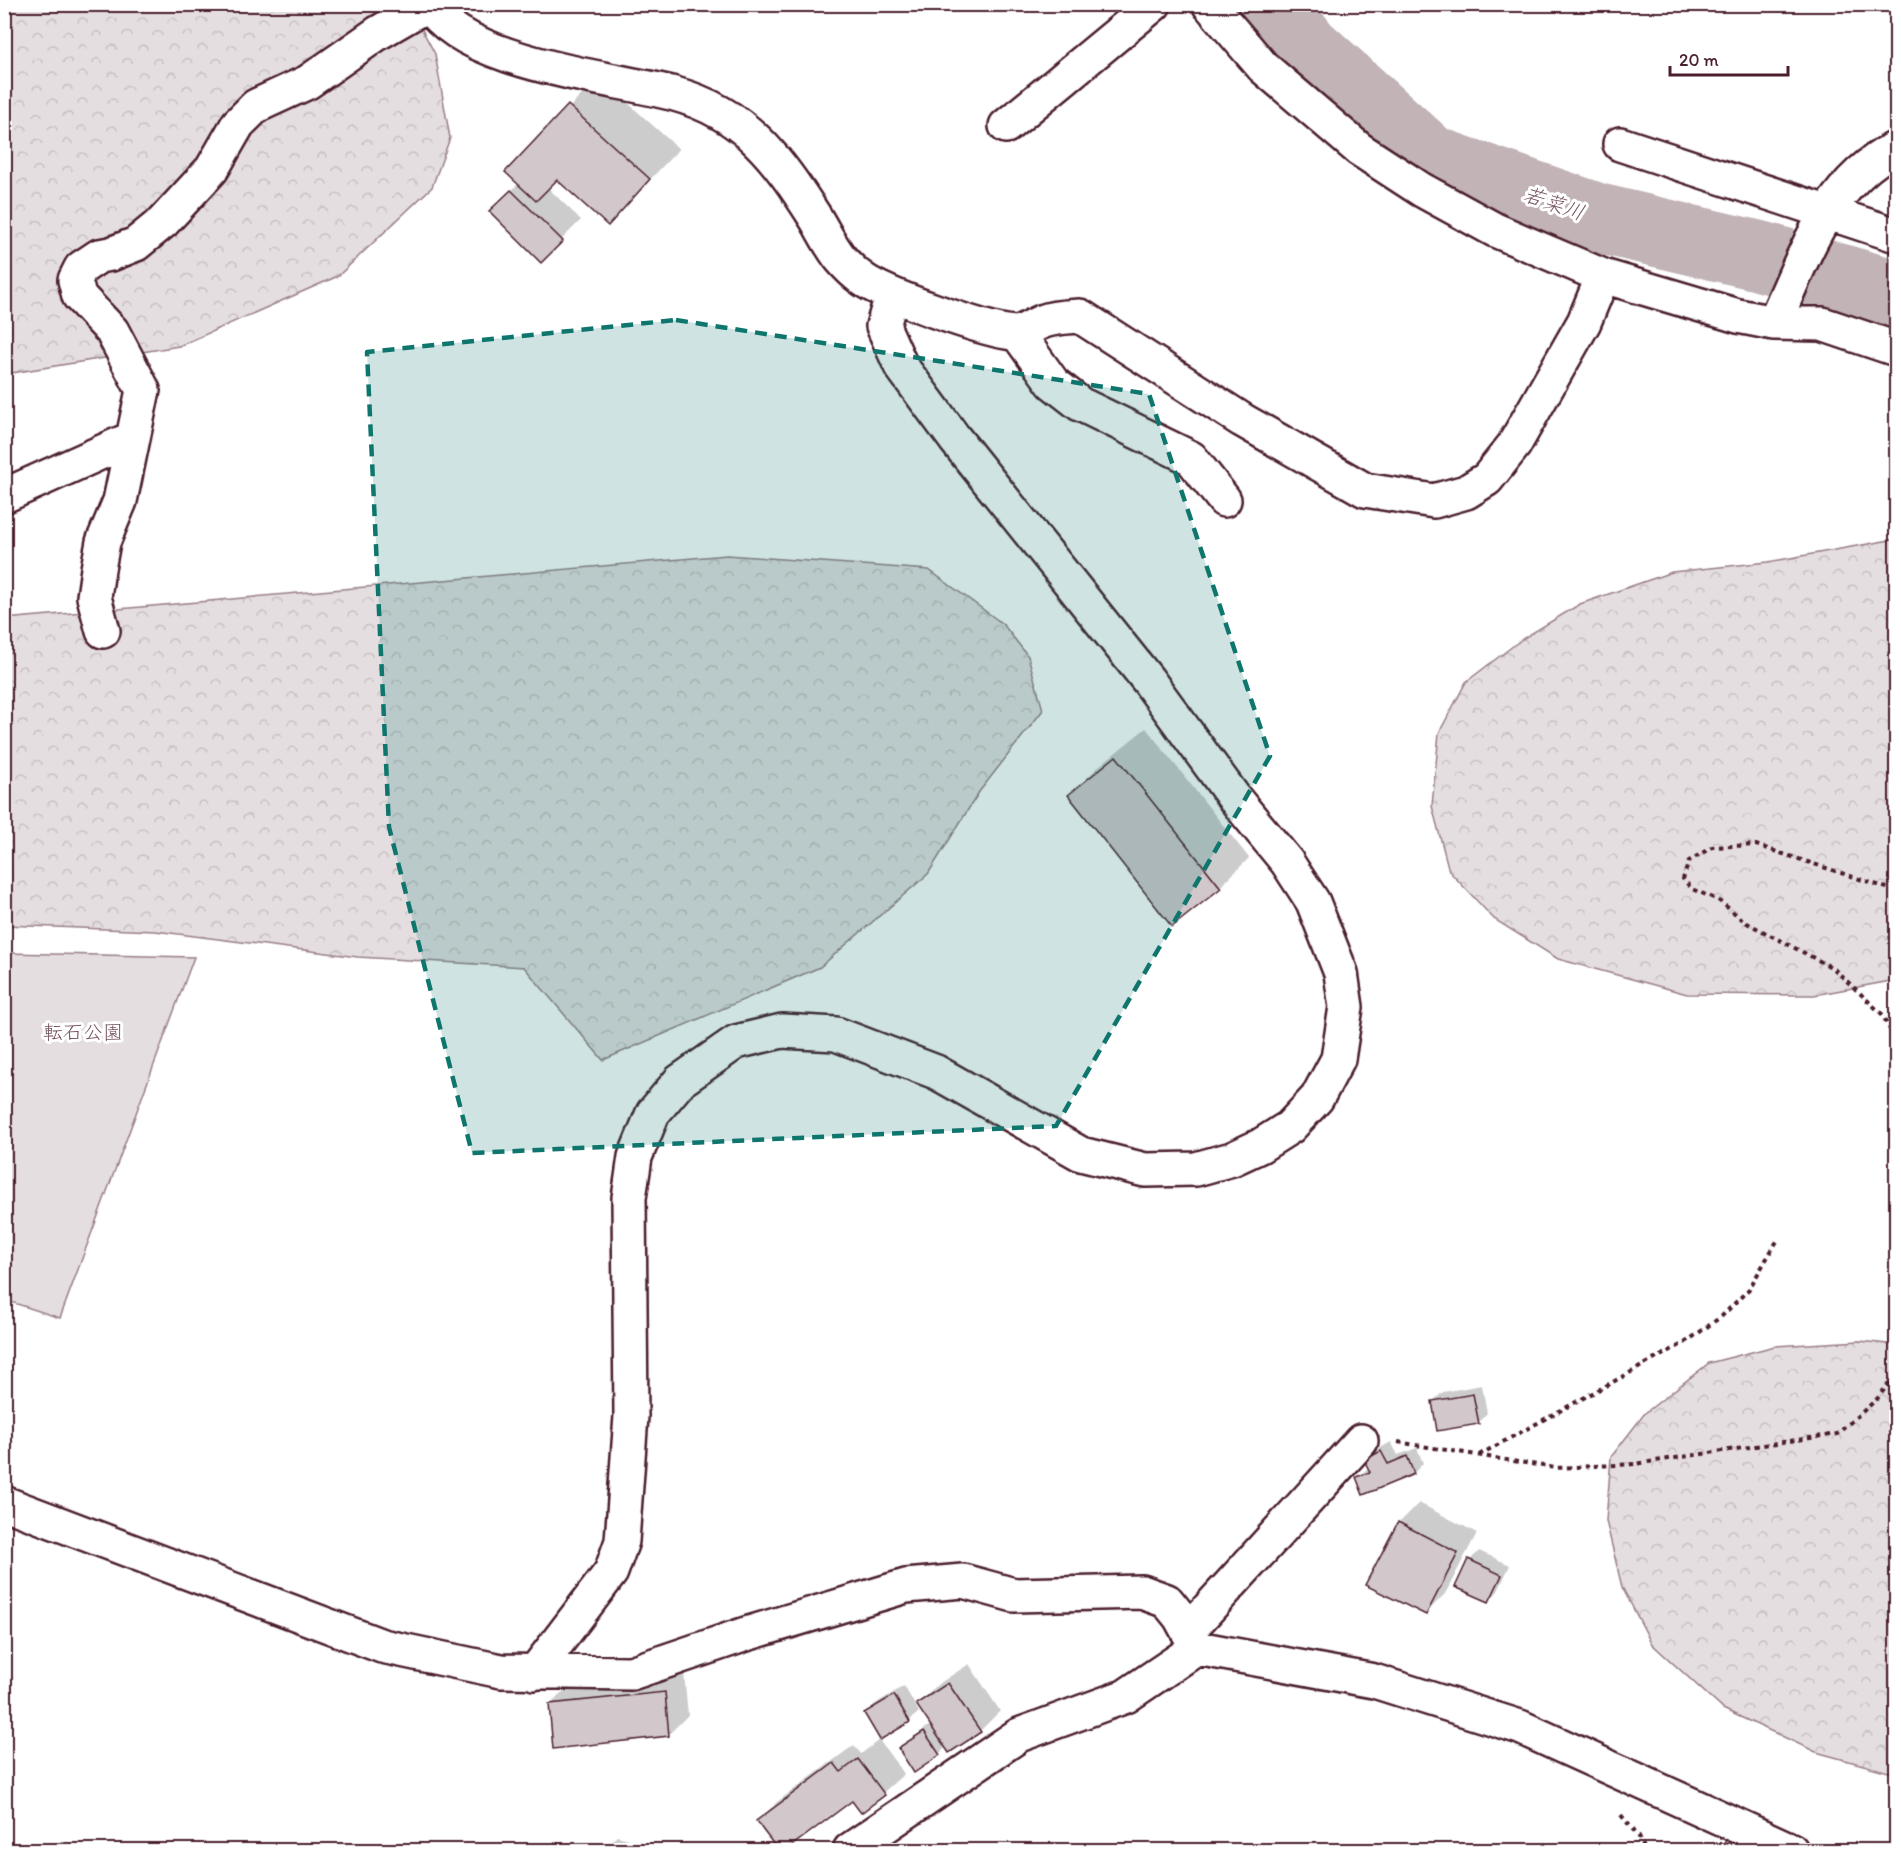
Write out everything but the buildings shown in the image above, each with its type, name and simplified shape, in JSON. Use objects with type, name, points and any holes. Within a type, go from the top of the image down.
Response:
[{"type":"street","points":[[103,632],[94,597],[97,578],[103,542],[120,501],[143,390],[112,331],[79,296],[75,280],[81,268],[99,256],[136,244],[163,222],[212,169],[238,124],[256,106],[308,82],[378,33],[428,4],[437,18],[488,49],[557,69],[678,95],[738,123],[784,168],[841,259],[861,278],[892,295],[989,328],[1017,333],[1054,318],[1080,316],[1242,420],[1365,490],[1434,501],[1466,492],[1487,479],[1514,445],[1584,322],[1603,276]]},
{"type":"street","points":[[1006,126],[1154,4]]},
{"type":"street","points":[[1209,4],[1263,68],[1359,149],[1422,190],[1495,230],[1603,276],[1738,316],[1777,317],[1822,324],[1896,349]]},
{"type":"street","points":[[1620,144],[1823,219],[1896,235]]},
{"type":"street","points":[[1777,317],[1823,219],[1842,192],[1871,162],[1896,148]]},
{"type":"street","points":[[534,1673],[611,1572],[622,1541],[631,1416],[629,1198],[635,1157],[653,1113],[680,1081],[736,1042],[782,1031],[836,1034],[936,1072],[1081,1154],[1145,1170],[1196,1169],[1232,1159],[1260,1146],[1290,1127],[1317,1098],[1338,1059],[1346,1007],[1341,974],[1313,902],[1287,862],[1235,799],[1148,680],[955,439],[902,366],[883,326],[892,295]]},
{"type":"street","points":[[1017,333],[1053,383],[1080,404],[1191,458],[1224,500]]},
{"type":"street","points":[[4,496],[133,438]]},
{"type":"street","points":[[850,1851],[1019,1735],[1126,1696],[1193,1640],[1361,1441]]},
{"type":"street","points":[[4,1503],[382,1646],[501,1671],[631,1673],[746,1634],[906,1586],[963,1581],[1014,1595],[1142,1592],[1167,1601],[1193,1640],[1374,1681],[1520,1727],[1791,1851]]},
{"type":"path","points":[[1896,891],[1756,845],[1712,847],[1689,861],[1683,879],[1692,889],[1718,900],[1747,923],[1833,968],[1882,1014],[1896,1041]]},
{"type":"path","points":[[1479,1455],[1686,1342],[1722,1316],[1749,1288],[1777,1241]]},
{"type":"path","points":[[1361,1441],[1395,1442],[1555,1468],[1635,1464],[1837,1434],[1877,1399],[1896,1374]]},
{"type":"highlighted area","points":[[676,320],[1149,394],[1270,756],[1056,1126],[472,1153],[389,827],[367,352]]},
{"type":"green space","points":[[5,5],[409,5],[435,54],[450,138],[432,187],[338,276],[179,346],[5,374]]},
{"type":"green space","points":[[1896,539],[1896,980],[1814,995],[1687,994],[1558,959],[1494,919],[1449,871],[1432,806],[1439,733],[1466,682],[1522,639],[1580,604],[1672,572],[1768,562]]},
{"type":"green space","points":[[727,555],[929,570],[1003,624],[1028,656],[1043,710],[979,792],[928,874],[820,967],[603,1060],[524,967],[358,957],[155,931],[5,925],[5,619]]},
{"type":"green space","name":"転石公園","points":[[5,953],[194,957],[60,1318],[5,1300]]},
{"type":"green space","points":[[1860,1341],[1896,1345],[1896,1774],[1816,1752],[1723,1709],[1652,1644],[1622,1587],[1606,1521],[1611,1457],[1645,1413],[1709,1363],[1775,1346]]},
{"type":"waterway","name":"若菜川","points":[[1271,4],[1306,48],[1430,160],[1597,218],[1760,256],[1896,295]]}]
